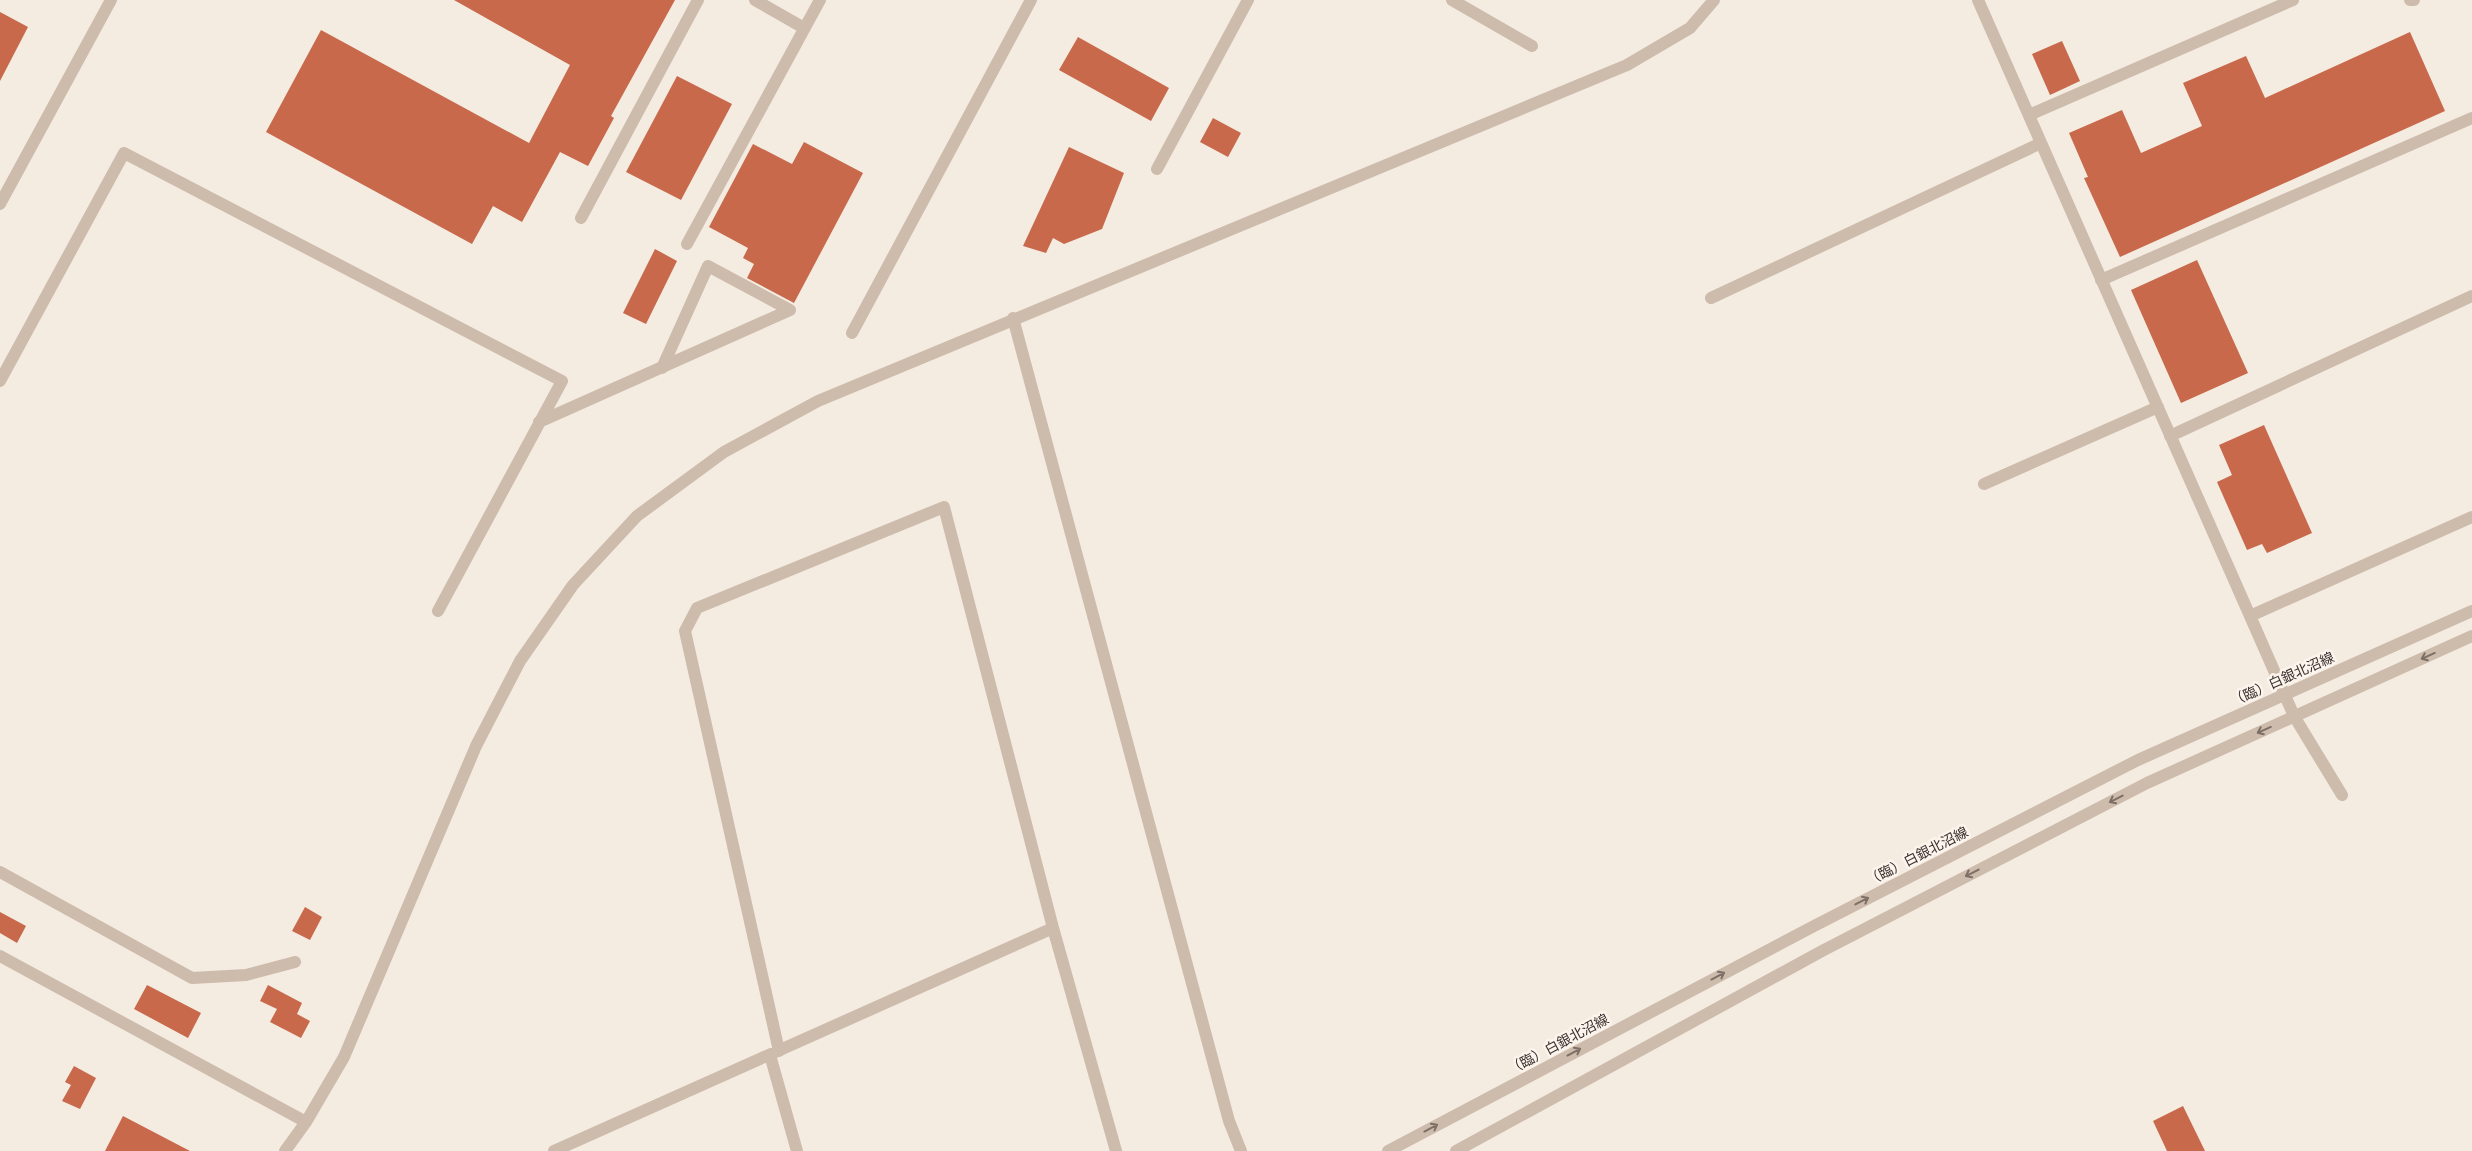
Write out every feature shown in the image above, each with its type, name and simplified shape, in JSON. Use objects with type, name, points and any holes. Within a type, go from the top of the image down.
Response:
[{"type":"street","points":[[0,204],[111,0]]},
{"type":"street","points":[[580,218],[698,0]]},
{"type":"street","points":[[754,0],[804,28]]},
{"type":"street","points":[[687,244],[820,0]]},
{"type":"street","points":[[852,333],[1031,0]]},
{"type":"street","points":[[1157,169],[1248,0]]},
{"type":"street","points":[[1452,0],[1532,46]]},
{"type":"street","points":[[285,1151],[306,1122],[344,1057],[476,746],[520,661],[573,585],[637,516],[724,452],[818,401],[1013,318],[1627,65],[1690,28],[1714,0]]},
{"type":"street","points":[[1978,0],[2294,716],[2342,795]]},
{"type":"street","points":[[2029,115],[2293,0]]},
{"type":"street","points":[[2101,280],[2472,118]]},
{"type":"street","points":[[1711,298],[2041,143]]},
{"type":"street","points":[[0,381],[124,153],[562,381],[438,611]]},
{"type":"street","points":[[539,422],[662,368],[790,310],[708,266],[662,368]]},
{"type":"street","points":[[2170,436],[2472,296]]},
{"type":"street","points":[[1013,318],[1229,1121],[1242,1151]]},
{"type":"street","points":[[1984,484],[2158,407]]},
{"type":"street","points":[[797,1151],[774,1053],[684,631],[697,608],[944,507],[1053,928],[1116,1151]]},
{"type":"street","points":[[2250,616],[2472,517]]},
{"type":"street","name":"（臨）白銀北沼線","points":[[1388,1151],[1814,926],[2112,774],[2472,611]]},
{"type":"street","points":[[1456,1151],[1883,919],[2147,783],[2472,636]]},
{"type":"street","points":[[0,872],[192,978],[246,975],[296,962]]},
{"type":"street","points":[[554,1151],[1053,928]]},
{"type":"street","points":[[0,956],[306,1122]]},
{"type":"building","points":[[454,0],[675,0],[611,116],[614,118],[588,166],[560,152],[522,222],[493,206],[472,244],[266,132],[321,30],[529,143],[570,65]]},
{"type":"building","points":[[0,12],[28,27],[0,81]]},
{"type":"building","points":[[2410,32],[2445,111],[2120,257],[2084,178],[2088,177],[2069,133],[2122,110],[2141,153],[2202,126],[2183,83],[2246,56],[2265,98]]},
{"type":"building","points":[[1078,37],[1169,88],[1151,121],[1059,70]]},
{"type":"building","points":[[2062,41],[2080,81],[2050,95],[2032,54]]},
{"type":"building","points":[[677,76],[732,104],[681,200],[626,172]]},
{"type":"building","points":[[1213,118],[1241,133],[1228,157],[1200,142]]},
{"type":"building","points":[[804,142],[863,173],[794,303],[747,278],[754,264],[743,258],[748,248],[709,227],[753,144],[792,164]]},
{"type":"building","points":[[1069,147],[1124,173],[1102,229],[1064,244],[1053,238],[1046,253],[1023,246]]},
{"type":"building","points":[[655,249],[677,261],[646,324],[623,313]]},
{"type":"building","points":[[2197,260],[2248,373],[2181,403],[2131,290]]},
{"type":"building","points":[[2264,425],[2312,533],[2267,553],[2262,544],[2247,550],[2217,482],[2232,475],[2219,445]]},
{"type":"building","points":[[305,907],[322,917],[310,940],[292,931]]},
{"type":"building","points":[[0,912],[26,926],[17,943],[0,933]]},
{"type":"building","points":[[147,985],[201,1013],[188,1038],[134,1009]]},
{"type":"building","points":[[268,985],[302,1003],[297,1014],[310,1021],[301,1038],[270,1022],[277,1009],[260,1001]]},
{"type":"building","points":[[74,1066],[96,1078],[80,1109],[62,1101],[71,1085],[65,1082]]},
{"type":"building","points":[[2183,1106],[2205,1151],[2167,1151],[2153,1121]]},
{"type":"building","points":[[123,1116],[190,1151],[105,1151]]}]
